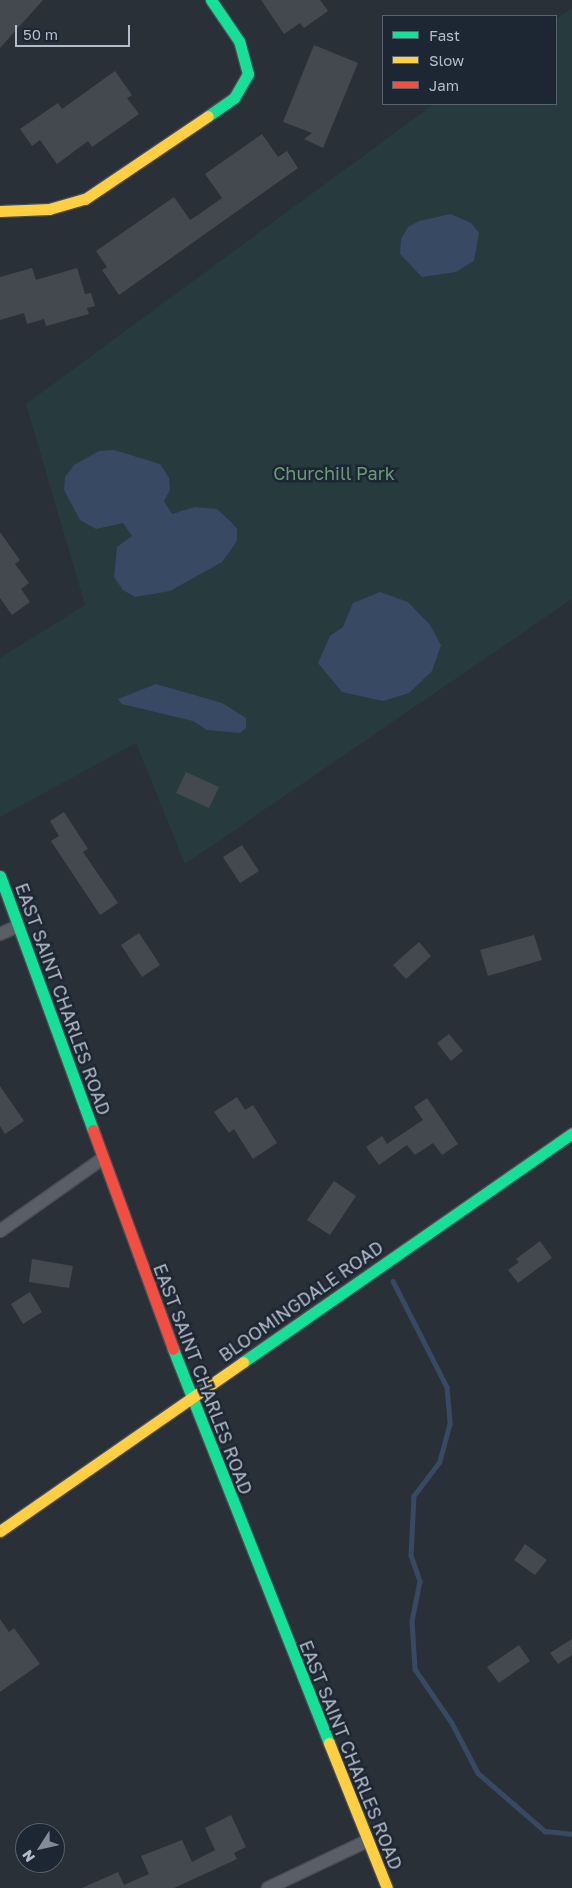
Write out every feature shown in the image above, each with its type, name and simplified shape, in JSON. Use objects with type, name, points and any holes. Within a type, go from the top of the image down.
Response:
[{"type":"street","points":[[0,211],[49,209],[93,195],[234,98],[248,74],[239,41],[211,0]]},
{"type":"street","name":"EAST SAINT CHARLES ROAD","points":[[0,876],[102,1160],[191,1398],[387,1888]]},
{"type":"street","points":[[0,934],[18,926]]},
{"type":"street","name":"BLOOMINGDALE ROAD","points":[[0,1532],[572,1133]]},
{"type":"street","points":[[0,1232],[102,1160]]},
{"type":"street","points":[[268,1888],[367,1841]]},
{"type":"green space","name":"Churchill Park","points":[[572,8],[572,599],[185,864],[136,743],[0,817],[0,658],[85,605],[26,404],[433,105],[557,105],[557,18]]},
{"type":"water","points":[[451,214],[471,223],[479,233],[474,261],[456,272],[422,277],[400,254],[401,239],[408,227],[419,221]]},
{"type":"water","points":[[114,450],[160,464],[169,478],[170,490],[164,501],[172,514],[195,507],[217,509],[231,522],[237,529],[237,541],[222,562],[170,591],[135,597],[123,590],[114,577],[117,547],[132,536],[123,523],[96,529],[80,520],[64,490],[65,477],[74,465],[99,451]]},
{"type":"water","points":[[380,592],[408,602],[430,625],[441,645],[432,671],[409,693],[383,701],[342,692],[318,663],[330,636],[343,627],[353,603]]},
{"type":"water","points":[[156,684],[222,703],[246,718],[246,728],[240,733],[207,730],[193,721],[122,704],[118,699]]},
{"type":"building","points":[[0,0],[43,0],[0,48]]},
{"type":"building","points":[[261,0],[320,0],[328,11],[304,28],[300,23],[284,34]]},
{"type":"building","points":[[314,45],[358,63],[323,148],[304,139],[312,133],[283,122]]},
{"type":"building","points":[[115,71],[132,95],[127,98],[139,114],[92,147],[88,141],[57,164],[40,140],[32,146],[20,129],[58,103],[62,109]]},
{"type":"building","points":[[262,134],[278,157],[287,151],[298,168],[119,295],[102,270],[107,267],[96,251],[174,197],[190,220],[198,215],[222,198],[205,174]]},
{"type":"building","points":[[32,268],[36,280],[77,268],[85,294],[91,293],[95,306],[87,308],[89,314],[46,326],[44,319],[27,324],[24,313],[0,320],[0,277]]},
{"type":"building","points":[[0,532],[20,560],[15,564],[29,583],[21,589],[30,602],[12,615],[0,598]]},
{"type":"building","points":[[186,772],[219,787],[209,808],[176,793]]},
{"type":"building","points":[[64,812],[88,849],[83,852],[118,903],[100,915],[51,841],[59,836],[50,821]]},
{"type":"building","points":[[242,845],[259,871],[240,883],[223,857]]},
{"type":"building","points":[[139,933],[160,965],[142,977],[121,945]]},
{"type":"building","points":[[534,935],[542,960],[488,976],[480,950]]},
{"type":"building","points":[[419,942],[431,956],[406,979],[393,965]]},
{"type":"building","points":[[449,1034],[463,1051],[451,1061],[437,1043]]},
{"type":"building","points":[[0,1086],[24,1121],[5,1134],[0,1126]]},
{"type":"building","points":[[237,1097],[245,1110],[253,1105],[277,1143],[253,1159],[234,1129],[229,1133],[214,1112]]},
{"type":"building","points":[[427,1098],[458,1144],[442,1155],[433,1143],[415,1155],[407,1145],[379,1165],[366,1147],[382,1136],[387,1144],[423,1120],[414,1107]]},
{"type":"building","points":[[334,1181],[356,1196],[330,1235],[307,1220]]},
{"type":"building","points":[[540,1241],[552,1258],[518,1283],[508,1270],[519,1262],[516,1259]]},
{"type":"building","points":[[32,1259],[73,1266],[69,1288],[29,1282]]},
{"type":"building","points":[[30,1292],[42,1312],[23,1324],[11,1304]]},
{"type":"building","points":[[525,1544],[547,1560],[535,1575],[514,1560]]},
{"type":"building","points":[[0,1619],[9,1632],[14,1628],[40,1664],[0,1692]]},
{"type":"building","points":[[572,1639],[572,1655],[558,1664],[550,1653]]},
{"type":"building","points":[[519,1645],[530,1661],[499,1683],[487,1667]]},
{"type":"building","points":[[231,1815],[246,1847],[234,1853],[237,1859],[174,1888],[82,1888],[118,1872],[124,1885],[149,1874],[141,1856],[182,1840],[192,1862],[215,1850],[205,1828]]},
{"type":"waterway","points":[[393,1281],[447,1387],[450,1424],[440,1462],[414,1496],[411,1555],[420,1581],[412,1621],[415,1669],[452,1723],[478,1773],[545,1831],[572,1834]]},
{"type":"traffic: fast","points":[[208,116],[234,98],[248,74],[239,41],[211,0]]},
{"type":"traffic: fast","points":[[0,876],[93,1130]]},
{"type":"traffic: fast","points":[[243,1362],[572,1133]]},
{"type":"traffic: fast","points":[[173,1349],[329,1743]]},
{"type":"traffic: slow","points":[[0,211],[49,209],[85,199],[208,116]]},
{"type":"traffic: slow","points":[[0,1531],[243,1362]]},
{"type":"traffic: slow","points":[[329,1743],[387,1888]]},
{"type":"traffic: jam","points":[[93,1130],[173,1349]]}]
